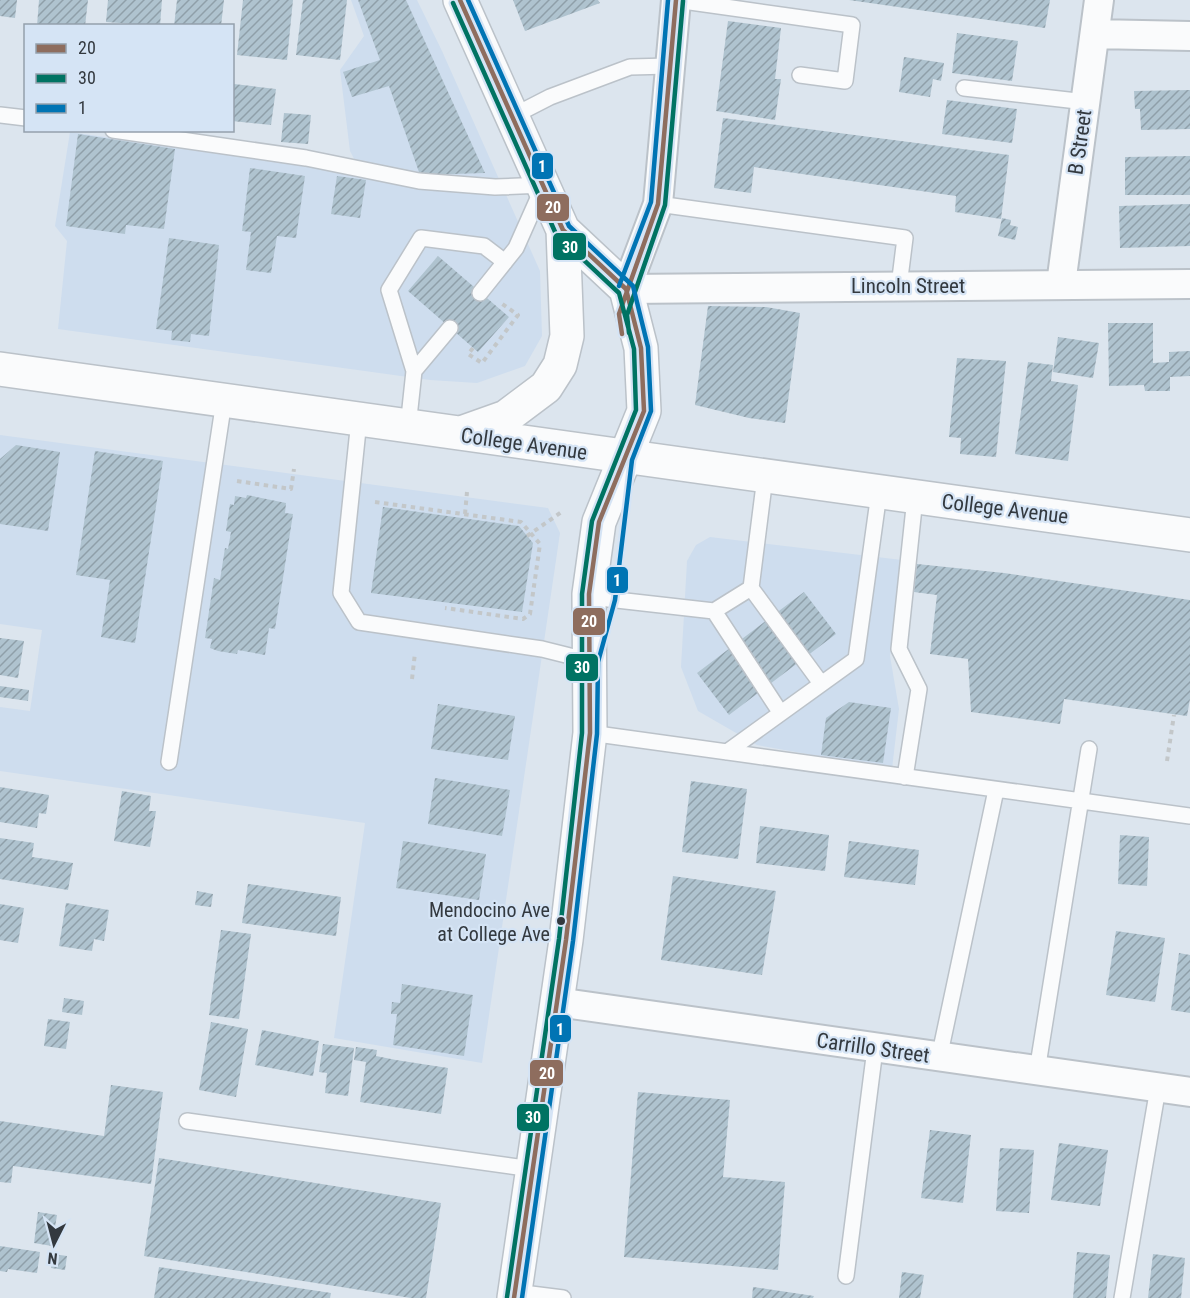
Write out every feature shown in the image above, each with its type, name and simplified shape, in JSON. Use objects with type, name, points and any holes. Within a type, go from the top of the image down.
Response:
[{"type":"main road","points":[[457,434],[506,417],[546,387],[560,365],[567,336],[563,230],[460,0]]},
{"type":"main road","points":[[514,1295],[557,1002],[590,733],[589,594],[599,522],[644,411],[641,348],[626,289],[563,230]]},
{"type":"main road","name":"College Avenue","points":[[0,369],[1190,535]]},
{"type":"main road","points":[[590,661],[608,599],[625,458]]},
{"type":"street","points":[[626,289],[658,204],[676,0]]},
{"type":"street","name":"B Street","points":[[1061,285],[1099,0]]},
{"type":"street","points":[[1095,34],[1190,36]]},
{"type":"street","name":"Lincoln Street","points":[[626,289],[1190,284]]},
{"type":"street","name":"Carrillo Street","points":[[557,1002],[1190,1092]]},
{"type":"lane","points":[[676,0],[852,25],[845,81],[800,75]]},
{"type":"lane","points":[[511,117],[550,97],[630,67],[669,66]]},
{"type":"lane","points":[[964,87],[1086,102]]},
{"type":"lane","points":[[0,115],[24,118]]},
{"type":"lane","points":[[127,132],[306,158],[419,181],[495,187],[544,185],[516,248],[505,262],[487,295]]},
{"type":"lane","points":[[658,204],[905,238],[899,285]]},
{"type":"lane","points":[[408,427],[414,371],[389,290],[421,238],[484,246],[505,262]]},
{"type":"lane","points":[[414,371],[450,328]]},
{"type":"lane","points":[[169,762],[224,401]]},
{"type":"lane","points":[[359,420],[341,593],[358,622],[542,649],[590,661]]},
{"type":"lane","points":[[765,477],[751,588],[820,682]]},
{"type":"lane","points":[[727,752],[820,682],[855,659],[879,492]]},
{"type":"lane","points":[[905,777],[919,689],[899,649],[915,498]]},
{"type":"lane","points":[[608,599],[714,611],[751,588]]},
{"type":"lane","points":[[714,611],[780,712]]},
{"type":"lane","points":[[590,733],[1190,816]]},
{"type":"lane","points":[[1037,1071],[1089,749]]},
{"type":"lane","points":[[939,1058],[996,790]]},
{"type":"lane","points":[[846,1276],[875,1049]]},
{"type":"lane","points":[[1122,1298],[1158,1088]]},
{"type":"lane","points":[[187,1121],[532,1169]]},
{"type":"lane","points":[[514,1295],[563,1298]]},
{"type":"path","points":[[473,348],[468,354],[482,363],[518,315],[487,295]]},
{"type":"path","points":[[237,481],[291,489],[294,469]]},
{"type":"path","points":[[465,514],[467,492]]},
{"type":"path","points":[[350,499],[521,522],[532,533],[540,544],[530,614],[523,619],[442,607]]},
{"type":"path","points":[[527,536],[564,512]]},
{"type":"path","points":[[412,678],[415,650]]},
{"type":"path","points":[[1167,761],[1174,714]]},
{"type":"shaded area","points":[[351,0],[417,0],[442,51],[540,271],[542,336],[525,366],[477,383],[430,380],[58,329],[67,241],[55,226],[70,132],[362,174],[350,151],[340,70],[364,36]]},
{"type":"shaded area","points":[[0,435],[548,508],[560,533],[482,1063],[334,1038],[365,823],[0,771],[0,707],[30,711],[42,630],[0,624]]},
{"type":"shaded area","points":[[710,537],[902,560],[890,656],[899,709],[892,769],[757,745],[698,711],[681,667],[687,561],[696,545]]},
{"type":"building","points":[[0,0],[17,0],[15,18],[0,16]]},
{"type":"building","points":[[39,0],[88,0],[85,24],[37,24]]},
{"type":"building","points":[[108,0],[162,0],[160,24],[106,22]]},
{"type":"building","points":[[177,0],[224,0],[221,24],[174,24]]},
{"type":"building","points":[[243,0],[293,0],[287,60],[237,55]]},
{"type":"building","points":[[303,0],[347,0],[340,60],[296,55]]},
{"type":"building","points":[[358,0],[406,0],[485,173],[420,175],[389,86],[352,97],[343,72],[380,60]]},
{"type":"building","points":[[513,0],[598,0],[600,3],[525,31]]},
{"type":"building","points":[[849,0],[1050,0],[1045,28]]},
{"type":"building","points":[[728,21],[781,28],[775,79],[781,79],[775,120],[716,111]]},
{"type":"building","points":[[957,33],[1018,41],[1012,81],[952,73]]},
{"type":"building","points":[[904,57],[944,63],[941,81],[933,79],[930,97],[899,92]]},
{"type":"building","points":[[234,84],[276,89],[271,125],[234,121]]},
{"type":"building","points":[[1190,90],[1190,129],[1141,130],[1140,109],[1135,109],[1134,91]]},
{"type":"building","points":[[947,100],[1017,109],[1012,143],[942,134]]},
{"type":"building","points":[[284,113],[311,115],[308,144],[281,142]]},
{"type":"building","points":[[723,118],[1009,155],[1001,219],[955,212],[956,196],[754,167],[751,193],[714,188]]},
{"type":"building","points":[[78,134],[175,149],[164,229],[126,225],[125,234],[66,226]]},
{"type":"building","points":[[1190,156],[1190,195],[1125,195],[1125,157]]},
{"type":"building","points":[[250,168],[305,176],[296,238],[277,236],[271,273],[246,270],[251,232],[242,231]]},
{"type":"building","points":[[337,176],[366,180],[360,218],[331,214]]},
{"type":"building","points":[[1190,204],[1190,246],[1120,248],[1119,206]]},
{"type":"building","points":[[1002,218],[1011,220],[1010,225],[1018,227],[1015,240],[998,236]]},
{"type":"building","points":[[169,238],[219,245],[209,336],[191,334],[190,342],[171,340],[172,331],[156,329]]},
{"type":"building","points":[[438,256],[509,317],[478,352],[408,291]]},
{"type":"building","points":[[708,306],[766,307],[800,313],[785,423],[749,418],[695,405]]},
{"type":"building","points":[[1108,323],[1153,323],[1153,363],[1169,362],[1169,352],[1190,351],[1190,376],[1170,377],[1170,391],[1145,391],[1144,385],[1109,386]]},
{"type":"building","points":[[1058,337],[1099,343],[1093,378],[1053,372]]},
{"type":"building","points":[[957,358],[1006,361],[996,457],[960,454],[961,438],[949,437]]},
{"type":"building","points":[[1028,362],[1053,365],[1051,381],[1078,385],[1068,461],[1015,454]]},
{"type":"building","points":[[16,445],[60,452],[48,531],[0,524],[0,459]]},
{"type":"building","points":[[95,451],[163,461],[135,643],[101,637],[110,580],[76,575]]},
{"type":"building","points":[[247,495],[286,503],[285,513],[293,514],[275,629],[269,628],[265,655],[238,650],[237,654],[218,651],[210,648],[212,639],[205,638],[214,578],[220,580],[225,548],[228,549],[231,532],[226,531],[230,504],[234,505],[235,496],[246,498]]},
{"type":"building","points":[[383,507],[519,526],[533,543],[522,612],[371,593]]},
{"type":"building","points":[[917,564],[1004,573],[1190,600],[1190,699],[1187,716],[1064,699],[1060,724],[971,712],[968,659],[930,654],[937,595],[914,592]]},
{"type":"building","points":[[804,592],[836,634],[729,715],[697,673]]},
{"type":"building","points":[[0,638],[24,641],[18,678],[0,675]]},
{"type":"building","points":[[0,686],[29,690],[28,701],[0,697]]},
{"type":"building","points":[[849,702],[891,708],[883,763],[821,755],[826,718]]},
{"type":"building","points":[[438,704],[515,716],[508,760],[431,749]]},
{"type":"building","points":[[435,778],[510,790],[502,836],[428,824]]},
{"type":"building","points":[[691,781],[747,789],[738,859],[682,852]]},
{"type":"building","points":[[0,787],[49,795],[46,814],[39,813],[37,828],[0,822]]},
{"type":"building","points":[[122,791],[151,796],[149,811],[156,811],[150,847],[114,841]]},
{"type":"building","points":[[760,826],[829,835],[825,871],[756,863]]},
{"type":"building","points":[[1120,835],[1149,837],[1147,886],[1118,884]]},
{"type":"building","points":[[0,838],[34,843],[32,857],[73,863],[68,890],[0,879]]},
{"type":"building","points":[[403,841],[486,854],[479,900],[396,888]]},
{"type":"building","points":[[849,841],[919,850],[915,885],[844,877]]},
{"type":"building","points":[[673,876],[776,891],[762,975],[661,960]]},
{"type":"building","points":[[248,884],[341,897],[336,936],[242,923]]},
{"type":"building","points":[[197,891],[213,894],[211,907],[195,905]]},
{"type":"building","points":[[66,903],[109,910],[104,941],[94,939],[92,951],[59,946]]},
{"type":"building","points":[[0,904],[24,908],[18,943],[0,940]]},
{"type":"building","points":[[221,930],[251,934],[239,1019],[209,1015]]},
{"type":"building","points":[[1116,931],[1165,938],[1155,1002],[1106,995]]},
{"type":"building","points":[[1179,953],[1190,955],[1190,1013],[1171,1010]]},
{"type":"building","points":[[402,984],[473,995],[464,1056],[393,1045],[397,1014],[391,1014],[392,1002],[400,1003]]},
{"type":"building","points":[[64,998],[84,1001],[82,1015],[62,1012]]},
{"type":"building","points":[[48,1019],[70,1022],[66,1049],[44,1046]]},
{"type":"building","points":[[211,1022],[248,1029],[236,1097],[199,1090]]},
{"type":"building","points":[[262,1030],[319,1041],[313,1076],[255,1065]]},
{"type":"building","points":[[323,1044],[354,1048],[348,1096],[325,1093],[327,1073],[319,1072]]},
{"type":"building","points":[[356,1047],[377,1050],[376,1056],[448,1068],[441,1114],[360,1102],[366,1062],[354,1060]]},
{"type":"building","points":[[111,1085],[163,1092],[151,1184],[13,1166],[11,1183],[0,1182],[0,1121],[104,1136]]},
{"type":"building","points":[[638,1092],[730,1100],[723,1177],[785,1182],[778,1270],[624,1257]]},
{"type":"building","points":[[930,1130],[971,1135],[963,1203],[921,1198]]},
{"type":"building","points":[[1059,1143],[1108,1150],[1100,1206],[1051,1200]]},
{"type":"building","points":[[1000,1148],[1034,1150],[1029,1213],[996,1211]]},
{"type":"building","points":[[159,1158],[441,1203],[426,1298],[411,1298],[144,1256]]},
{"type":"building","points":[[38,1212],[57,1215],[52,1246],[34,1243]]},
{"type":"building","points":[[0,1246],[40,1252],[37,1273],[8,1269],[7,1272],[0,1271]]},
{"type":"building","points":[[1077,1252],[1110,1255],[1106,1298],[1073,1298]]},
{"type":"building","points":[[53,1254],[67,1256],[65,1270],[51,1268]]},
{"type":"building","points":[[1153,1254],[1185,1258],[1181,1298],[1148,1298]]},
{"type":"building","points":[[159,1267],[331,1293],[330,1298],[154,1298]]},
{"type":"building","points":[[902,1272],[924,1275],[920,1298],[899,1298]]},
{"type":"building","points":[[753,1287],[814,1296],[813,1298],[752,1298]]},
{"type":"transit line","name":"20","points":[[460,0],[563,230],[626,289],[641,348],[644,411],[599,522],[589,594],[590,733],[566,940],[514,1298]]},
{"type":"transit line","name":"1","points":[[468,0],[569,226],[633,286],[648,347],[651,411],[632,460],[615,600],[598,662],[597,734],[573,941],[522,1298]]},
{"type":"transit line","name":"1","points":[[619,286],[651,202],[668,0]]},
{"type":"transit line","name":"20","points":[[622,334],[619,314],[658,204],[676,0]]},
{"type":"transit line","name":"30","points":[[629,333],[627,315],[665,205],[683,1]]},
{"type":"transit line","name":"30","points":[[453,3],[556,234],[619,293],[634,349],[636,410],[592,521],[582,594],[582,733],[559,939],[507,1297]]},
{"type":"place","name":"Mendocino Ave at College Ave","points":[[561,921]]}]
